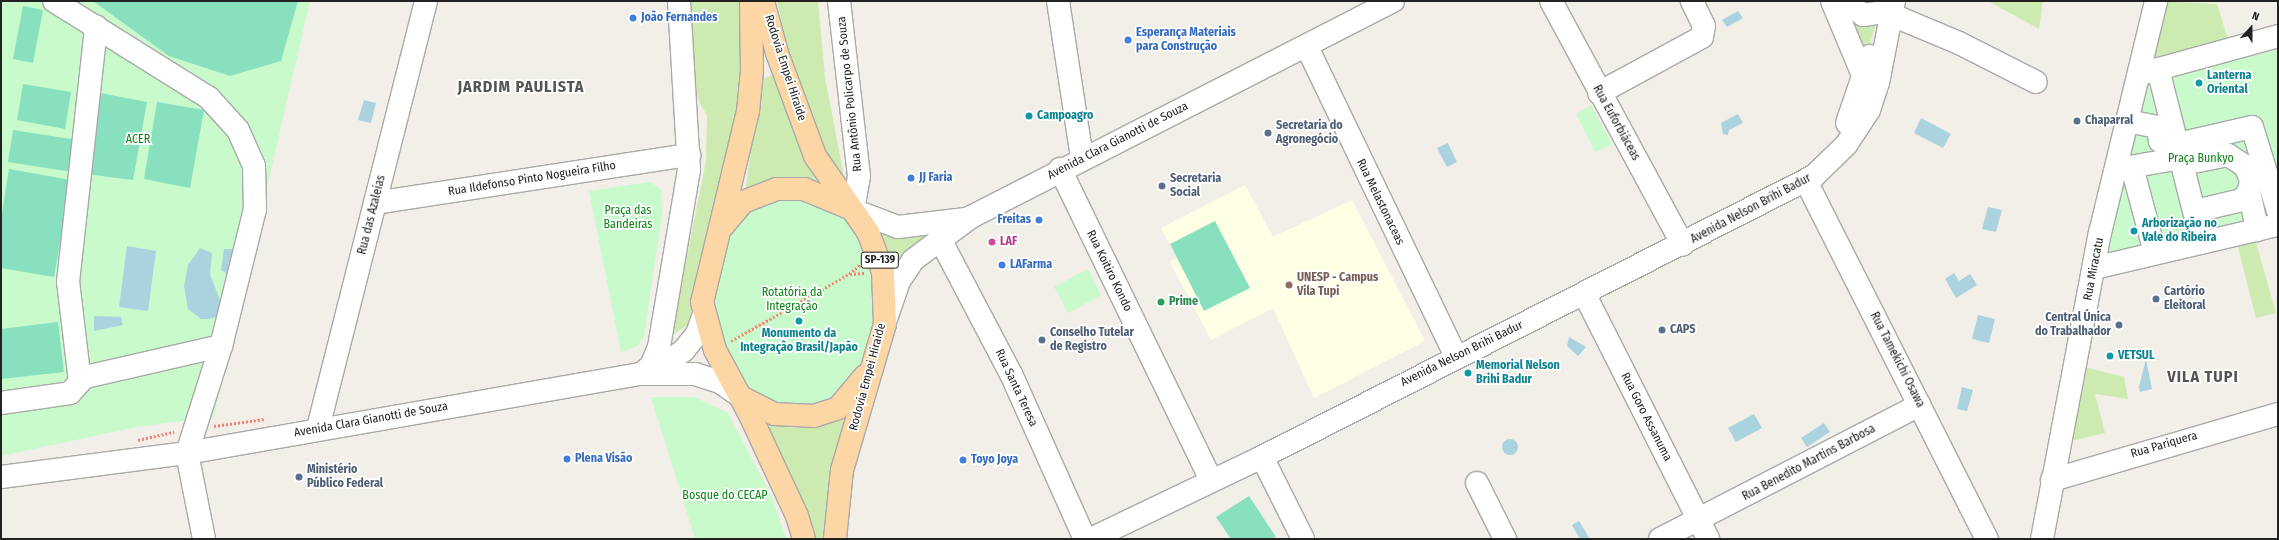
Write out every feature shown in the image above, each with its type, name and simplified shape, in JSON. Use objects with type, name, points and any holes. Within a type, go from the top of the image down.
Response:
[{"type":"main road","name":"Rodovia Empei Hiraide","points":[[751,1],[752,71],[748,110],[716,243],[702,290],[703,317],[715,350],[797,516],[804,539]]},
{"type":"main road","name":"Rodovia Empei Hiraide","points":[[763,1],[777,52],[815,156],[853,210],[879,257],[885,324],[842,470],[835,539]]},
{"type":"main road","points":[[716,243],[734,209],[754,195],[771,190],[804,189],[853,210]]},
{"type":"main road","points":[[737,394],[750,404],[774,414],[799,417],[828,414],[856,390],[878,350]]},
{"type":"street","points":[[54,1],[209,98],[228,116],[246,143],[254,166],[257,197],[222,346],[188,453],[204,539]]},
{"type":"street","name":"Rua das Azaleias","points":[[318,428],[426,1]]},
{"type":"street","points":[[647,373],[659,347],[689,155],[679,1]]},
{"type":"street","name":"Rua Antônio Policarpo de Souza","points":[[839,1],[859,176],[853,210]]},
{"type":"street","points":[[1058,1],[1082,158]]},
{"type":"street","name":"Avenida Clara Gianotti de Souza","points":[[885,324],[906,270],[940,239],[971,217],[1060,169],[1307,47],[1393,1]]},
{"type":"street","name":"Rua Euforbiáceas","points":[[1551,1],[1599,93],[1683,245]]},
{"type":"street","points":[[1599,93],[1702,37],[1704,26],[1692,1]]},
{"type":"street","points":[[1832,1],[1871,81]]},
{"type":"street","points":[[1844,1],[1863,15],[1891,7],[2036,82]]},
{"type":"street","name":"Rua Miracatu","points":[[2042,539],[2052,480],[2094,268],[2124,168],[2127,121],[2156,1]]},
{"type":"street","name":"Avenida Nelson Brihi Badur","points":[[1091,539],[1211,480],[1262,457],[1456,356],[1585,295],[1806,180],[1829,162],[1863,122],[1871,81],[1891,7]]},
{"type":"street","points":[[1,403],[70,393],[76,389],[80,378],[68,282],[96,27]]},
{"type":"street","points":[[2137,75],[2278,36]]},
{"type":"street","name":"Rua Melastonaceas","points":[[1307,47],[1456,356]]},
{"type":"street","points":[[2158,69],[2180,151],[2202,243]]},
{"type":"street","points":[[2127,121],[2158,127],[2160,141],[2180,151],[2223,157]]},
{"type":"street","points":[[2223,157],[2252,127]]},
{"type":"street","points":[[2155,253],[2124,168],[2180,151],[2207,137],[2252,127]]},
{"type":"street","points":[[2094,268],[2268,227],[2254,177],[2252,127]]},
{"type":"street","points":[[2207,137],[2223,157],[2254,177],[2278,211]]},
{"type":"street","name":"Rua Ildefonso Pinto Nogueira Filho","points":[[375,203],[689,155]]},
{"type":"street","name":"Rua Koitiro Kondo","points":[[1060,169],[1211,480]]},
{"type":"street","points":[[2195,211],[2237,202],[2254,177]]},
{"type":"street","name":"Rua Tamekichi Osawa","points":[[1806,180],[1987,537]]},
{"type":"street","points":[[853,210],[898,227],[971,217]]},
{"type":"street","name":"Rua Santa Teresa","points":[[940,239],[1012,376],[1085,539]]},
{"type":"street","name":"Rua Goro Assanuma","points":[[1585,295],[1703,530]]},
{"type":"street","points":[[647,373],[684,350],[697,334],[703,317]]},
{"type":"street","points":[[80,378],[222,346]]},
{"type":"street","name":"Avenida Clara Gianotti de Souza","points":[[1,477],[188,453],[318,428],[647,373],[695,374],[720,382],[737,394]]},
{"type":"street","name":"Rua Benedito Martins Barbosa","points":[[1660,539],[1703,530],[1920,405]]},
{"type":"street","name":"Rua Pariquera","points":[[2052,480],[2278,414]]},
{"type":"street","points":[[1262,457],[1303,539]]},
{"type":"street","points":[[1477,483],[1505,539]]},
{"type":"street","points":[[2027,539],[2038,528],[2048,503]]},
{"type":"path","points":[[715,350],[849,274]]},
{"type":"shaded area","name":"UNESP - Campus Vila Tupi","points":[[1245,185],[1273,237],[1352,200],[1425,341],[1314,398],[1273,308],[1211,340],[1170,262],[1177,258],[1161,228]]},
{"type":"green space","name":"ACER","points":[[1,1],[310,1],[214,417],[136,427],[1,456]]},
{"type":"green space","points":[[93,1],[298,1],[281,61],[230,76],[169,56]]},
{"type":"green space","points":[[681,1],[739,1],[745,88],[688,325],[671,336],[706,161],[707,115],[699,102]]},
{"type":"green space","points":[[777,1],[818,1],[825,77],[845,182],[832,169],[792,69]]},
{"type":"green space","points":[[1839,1],[1876,24],[1863,66]]},
{"type":"green space","points":[[1988,1],[2043,1],[2039,29]]},
{"type":"green space","points":[[2158,1],[2217,4],[2230,46],[2146,67]]},
{"type":"green space","points":[[23,6],[43,10],[33,63],[13,59]]},
{"type":"green space","name":"Praça Bunkyo","points":[[2278,43],[2278,219],[2098,262],[2141,78]]},
{"type":"green space","points":[[772,75],[797,142],[819,187],[801,179],[781,177],[762,182],[745,192],[761,80]]},
{"type":"green space","points":[[23,84],[71,92],[65,129],[17,120]]},
{"type":"green space","points":[[100,93],[147,102],[133,180],[86,174]]},
{"type":"green space","points":[[157,102],[204,110],[190,188],[144,179]]},
{"type":"green space","points":[[1591,105],[1612,144],[1595,152],[1576,114]]},
{"type":"green space","points":[[13,130],[77,140],[72,172],[8,162]]},
{"type":"green space","points":[[9,169],[71,180],[54,277],[1,268],[1,219]]},
{"type":"green space","name":"Praça das Bandeiras","points":[[650,182],[661,189],[662,215],[644,337],[638,346],[621,352],[589,191]]},
{"type":"green space","name":"Rotatória da Integração","points":[[793,197],[831,207],[848,221],[863,244],[876,305],[877,322],[858,372],[835,399],[813,406],[776,404],[742,385],[722,346],[711,291],[732,228],[739,217],[758,204]]},
{"type":"green space","points":[[1215,221],[1250,288],[1204,311],[1170,244]]},
{"type":"green space","points":[[939,226],[898,281],[877,228]]},
{"type":"green space","points":[[2255,239],[2276,313],[2256,318],[2237,243]]},
{"type":"green space","points":[[1088,269],[1101,295],[1068,313],[1054,287]]},
{"type":"green space","points":[[58,322],[64,372],[1,379],[1,329]]},
{"type":"green space","points":[[2081,366],[2124,377],[2128,399],[2095,394],[2105,433],[2067,442]]},
{"type":"green space","name":"Bosque do CECAP","points":[[651,397],[694,397],[728,413],[773,499],[786,539],[695,539]]},
{"type":"green space","points":[[850,412],[826,539],[810,539],[763,420],[785,427],[808,428],[830,423]]},
{"type":"green space","points":[[1249,496],[1276,537],[1272,539],[1231,539],[1216,517]]},
{"type":"water","points":[[1738,11],[1743,18],[1727,27],[1722,20]]},
{"type":"water","points":[[364,100],[376,103],[371,123],[358,120]]},
{"type":"water","points":[[1738,114],[1743,123],[1729,130],[1728,135],[1723,134],[1721,123]]},
{"type":"water","points":[[1921,118],[1951,134],[1943,148],[1914,133]]},
{"type":"water","points":[[1448,143],[1457,162],[1447,167],[1437,148]]},
{"type":"water","points":[[1988,207],[2002,210],[1996,232],[1982,229]]},
{"type":"water","points":[[127,246],[156,251],[148,311],[119,307]]},
{"type":"water","points":[[200,248],[212,253],[210,274],[221,303],[216,317],[208,319],[201,319],[188,309],[184,286],[188,265]]},
{"type":"water","points":[[224,249],[232,249],[235,255],[230,276],[221,270]]},
{"type":"water","points":[[1954,273],[1959,281],[1970,274],[1977,285],[1956,298],[1945,279]]},
{"type":"water","points":[[1978,315],[1995,319],[1989,343],[1972,339]]},
{"type":"water","points":[[94,316],[121,317],[123,325],[94,331]]},
{"type":"water","points":[[1569,337],[1586,347],[1578,356],[1567,346]]},
{"type":"water","points":[[2146,359],[2152,389],[2140,392],[2139,387]]},
{"type":"water","points":[[1962,387],[1973,390],[1967,411],[1957,409]]},
{"type":"water","points":[[1754,414],[1762,428],[1736,442],[1728,428]]},
{"type":"water","points":[[1824,423],[1830,432],[1807,447],[1801,438]]},
{"type":"water","points":[[1510,439],[1516,441],[1518,447],[1516,453],[1510,455],[1504,453],[1502,447],[1504,441]]},
{"type":"water","points":[[1579,521],[1590,539],[1580,539],[1572,525]]},
{"type":"place","name":"João Fernandes","points":[[633,18]]},
{"type":"place","name":"Esperança Materiais para Construção","points":[[1128,40]]},
{"type":"place","name":"Lanterna Oriental","points":[[2199,83]]},
{"type":"place","name":"Campoagro","points":[[1029,116]]},
{"type":"place","name":"Chaparral","points":[[2077,121]]},
{"type":"place","name":"Secretaria do Agronegócio","points":[[1268,133]]},
{"type":"place","name":"JJ Faria","points":[[911,178]]},
{"type":"place","name":"Secretaria Social","points":[[1162,186]]},
{"type":"place","name":"Freitas","points":[[1039,220]]},
{"type":"place","name":"Arborização no Vale do Ribeira","points":[[2134,231]]},
{"type":"place","name":"LAF","points":[[992,242]]},
{"type":"place","name":"LAFarma","points":[[1002,265]]},
{"type":"place","name":"UNESP - Campus Vila Tupi","points":[[1289,285]]},
{"type":"place","name":"Cartório Eleitoral","points":[[2156,299]]},
{"type":"place","name":"Prime","points":[[1161,302]]},
{"type":"place","name":"Monumento da Integração Brasil/Japão","points":[[799,321]]},
{"type":"place","name":"Central Única do Trabalhador","points":[[2119,325]]},
{"type":"place","name":"CAPS","points":[[1662,330]]},
{"type":"place","name":"Conselho Tutelar de Registro","points":[[1042,340]]},
{"type":"place","name":"VETSUL","points":[[2110,356]]},
{"type":"place","name":"Memorial Nelson Brihi Badur","points":[[1468,373]]},
{"type":"place","name":"Plena Visão","points":[[567,459]]},
{"type":"place","name":"Toyo Joya","points":[[963,460]]},
{"type":"place","name":"Ministério Público Federal","points":[[299,477]]},
{"type":"district","name":"JARDIM PAULISTA","points":[[521,87]]},
{"type":"district","name":"VILA TUPI","points":[[2203,377]]}]
